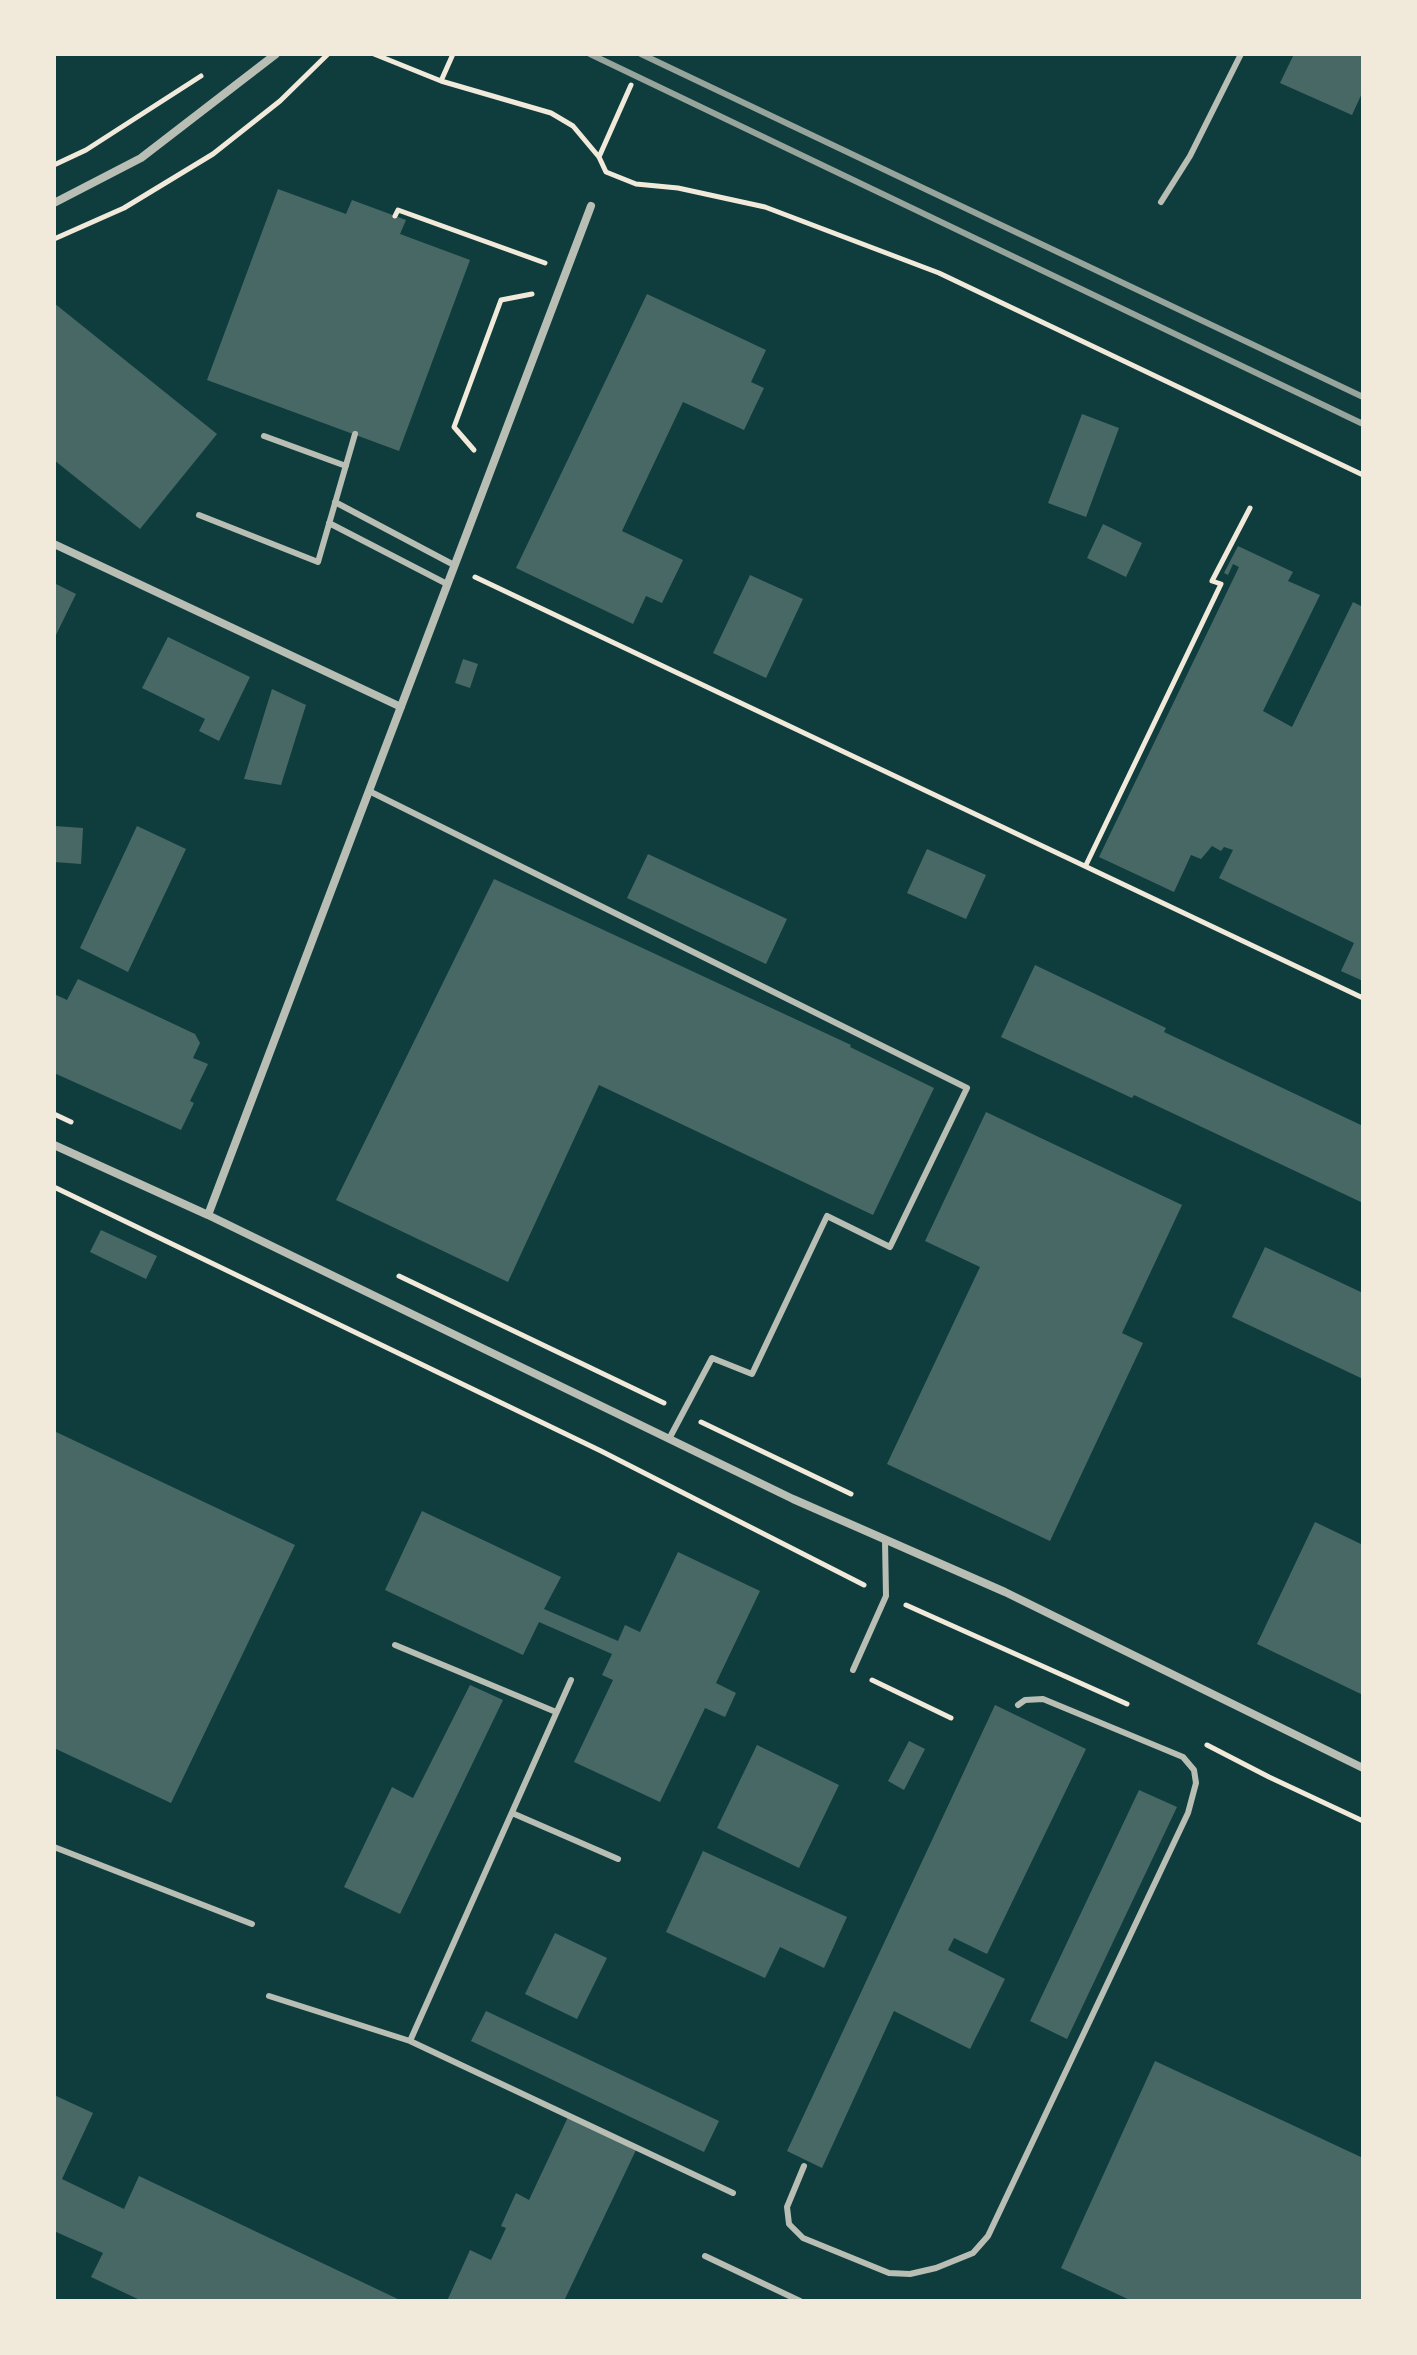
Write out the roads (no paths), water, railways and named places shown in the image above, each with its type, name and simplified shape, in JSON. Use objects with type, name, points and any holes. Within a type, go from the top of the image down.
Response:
[{"type":"street","points":[[54,203],[141,158],[276,54]]},
{"type":"street","points":[[208,1215],[591,206]]},
{"type":"street","points":[[54,544],[401,707]]},
{"type":"street","points":[[54,1145],[208,1215],[793,1499],[1005,1592],[1363,1768]]},
{"type":"lane","points":[[1161,202],[1190,156],[1241,54]]},
{"type":"lane","points":[[199,515],[318,562],[355,434]]},
{"type":"lane","points":[[264,436],[346,466]]},
{"type":"lane","points":[[335,502],[454,565]]},
{"type":"lane","points":[[329,523],[447,584]]},
{"type":"lane","points":[[369,791],[967,1088],[890,1247],[827,1216],[752,1374],[712,1358],[669,1439]]},
{"type":"lane","points":[[853,1670],[886,1596],[885,1540]]},
{"type":"lane","points":[[395,1645],[556,1712]]},
{"type":"lane","points":[[410,2041],[571,1680]]},
{"type":"lane","points":[[804,2166],[787,2207],[789,2224],[803,2238],[889,2273],[910,2274],[936,2268],[973,2253],[988,2236],[1188,1813],[1196,1783],[1194,1770],[1183,1757],[1043,1699],[1025,1700],[1018,1705]]},
{"type":"lane","points":[[512,1813],[618,1859]]},
{"type":"lane","points":[[54,1847],[252,1924]]},
{"type":"lane","points":[[269,1996],[410,2041],[733,2193]]},
{"type":"lane","points":[[705,2256],[800,2301]]},
{"type":"railway","points":[[590,54],[1363,424]]},
{"type":"railway","points":[[641,54],[1363,397]]}]
